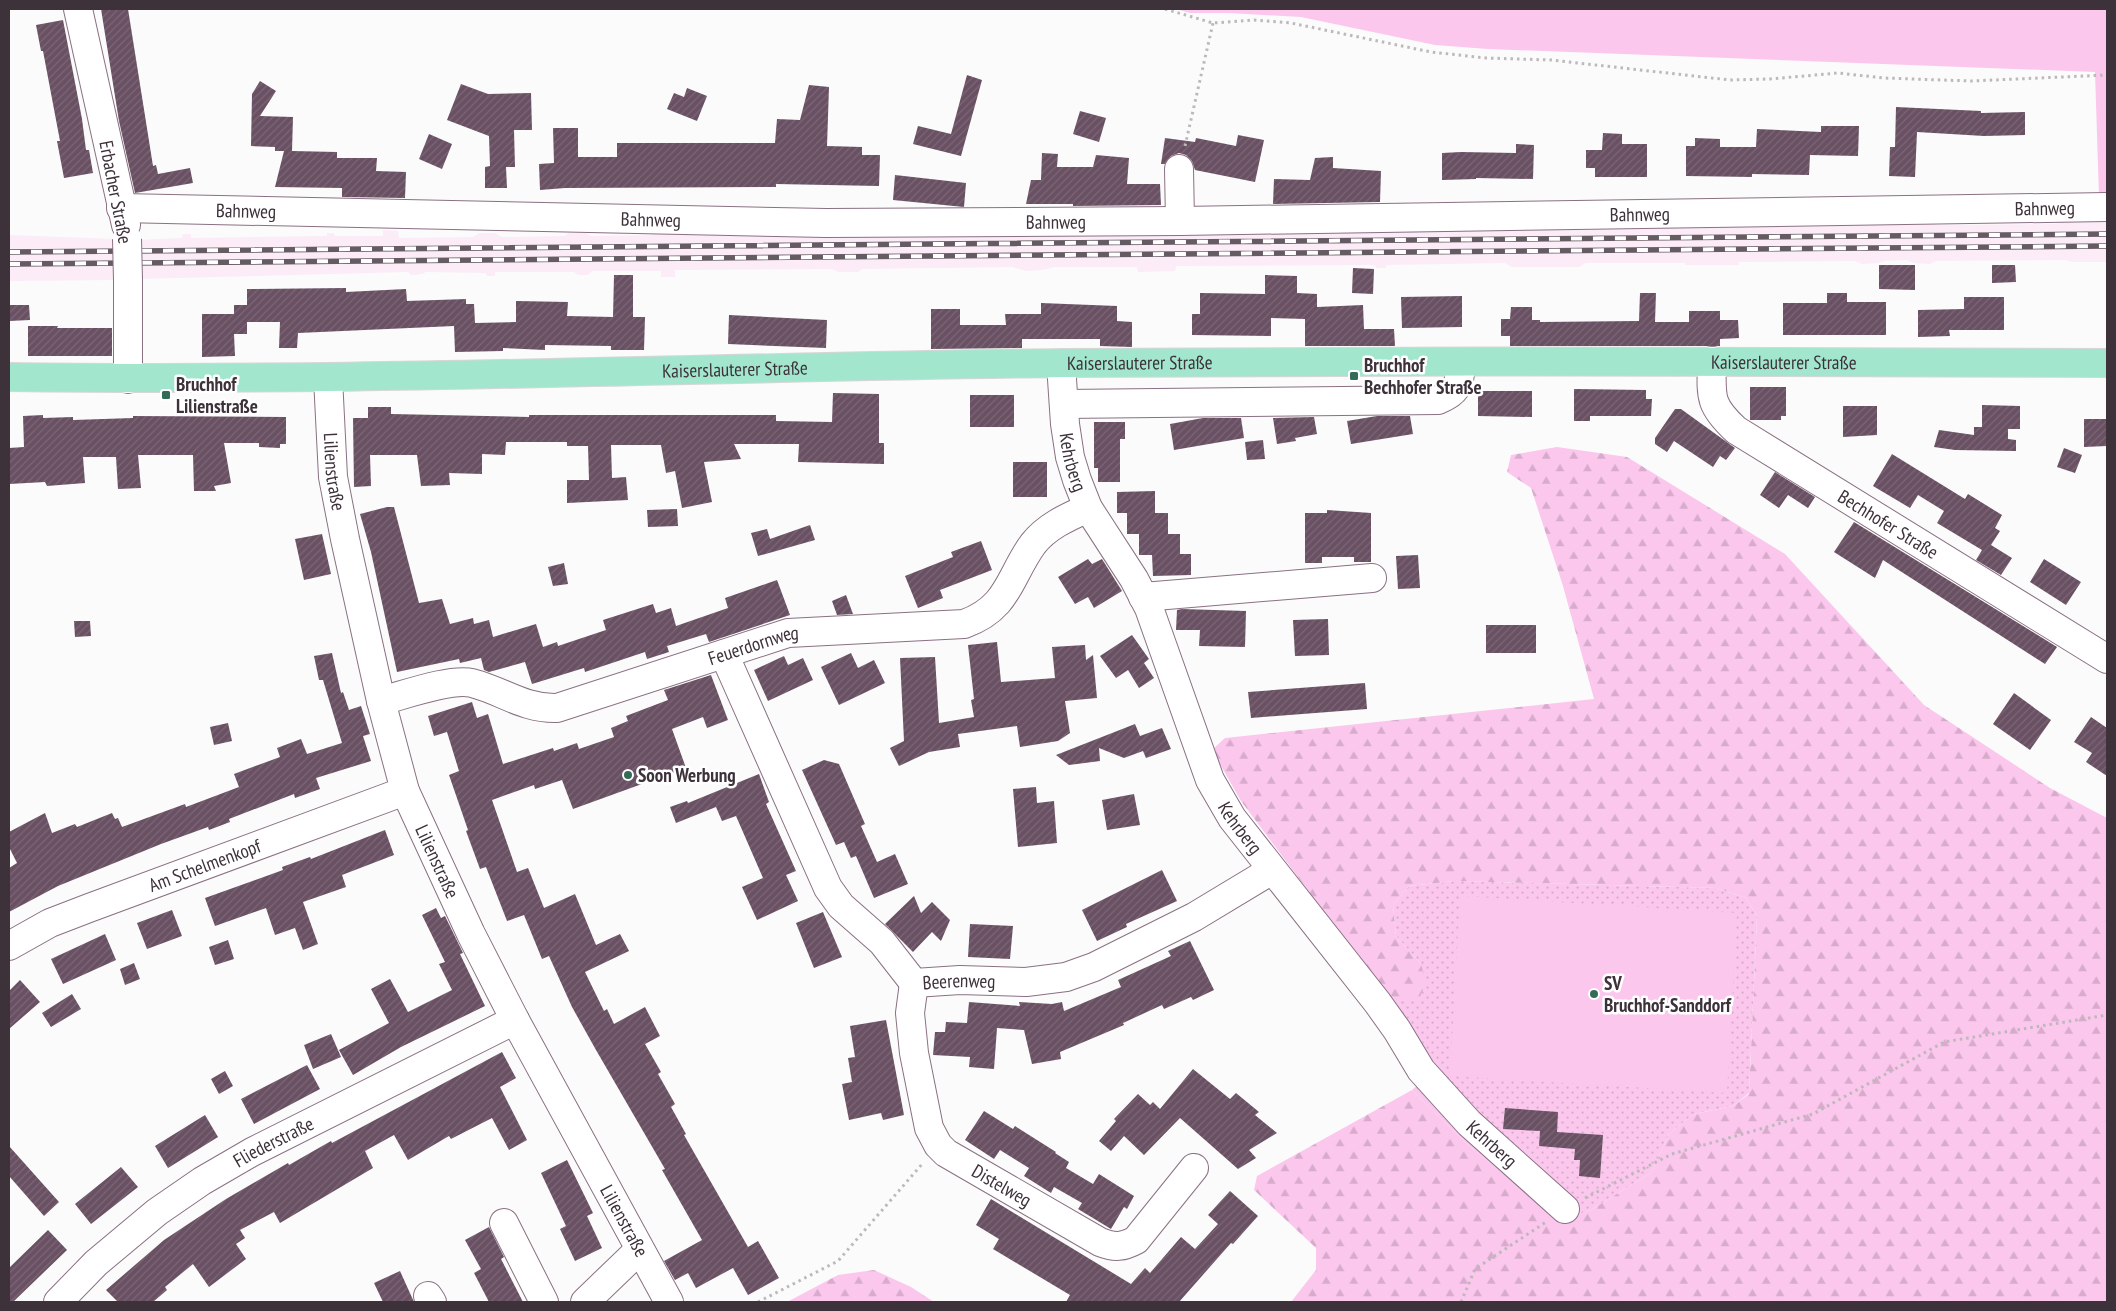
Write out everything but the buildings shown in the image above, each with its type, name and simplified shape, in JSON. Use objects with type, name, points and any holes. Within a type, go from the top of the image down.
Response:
[{"type":"main road","name":"Kaiserslauterer Straße","points":[[9,377],[128,379],[328,378],[1061,364],[1462,362],[2107,363]]},
{"type":"street","name":"Erbacher Straße","points":[[78,9],[126,226],[128,379]]},
{"type":"street","points":[[1179,170],[1180,221]]},
{"type":"street","name":"Bahnweg","points":[[122,208],[826,223],[1180,221],[2103,207]]},
{"type":"street","name":"Kaiserslauterer Straße","points":[[1064,404],[1438,400],[1452,394],[1458,383],[1462,362]]},
{"type":"street","name":"Bechhofer Straße","points":[[1712,362],[1711,390],[1714,407],[1736,430],[2107,660]]},
{"type":"street","name":"Kehrberg","points":[[1061,364],[1070,457],[1088,508],[1134,579],[1143,597],[1163,644],[1210,780],[1232,818],[1377,1002],[1398,1030],[1421,1070],[1468,1123],[1565,1209]]},
{"type":"street","name":"Lilienstraße","points":[[328,378],[333,477],[381,701],[405,791],[471,934],[515,1020],[669,1302]]},
{"type":"street","name":"Feuerdornweg","points":[[381,701],[458,682],[472,683],[540,709],[557,708],[796,632],[964,624],[980,618],[994,608],[1008,590],[1033,544],[1047,530],[1088,508]]},
{"type":"street","points":[[1143,597],[1372,578]]},
{"type":"street","name":"Beerenweg","points":[[724,654],[828,888],[841,906],[882,942],[914,982],[988,980],[1026,982],[1066,977],[1094,967],[1194,917],[1272,870]]},
{"type":"street","name":"Am Schelmenkopf","points":[[9,946],[50,923],[405,791]]},
{"type":"street","name":"Distelweg","points":[[914,982],[910,1013],[914,1053],[929,1128],[938,1145],[946,1153],[1100,1242],[1112,1247],[1124,1246],[1136,1240],[1194,1168]]},
{"type":"street","name":"Fliederstraße","points":[[58,1302],[96,1263],[157,1212],[202,1181],[252,1152],[515,1020]]},
{"type":"street","points":[[504,1223],[544,1302]]},
{"type":"street","points":[[585,1302],[639,1250]]},
{"type":"path","points":[[1165,9],[1214,23],[1254,20],[1291,23],[1431,52],[1486,58],[1551,60],[1730,80],[1770,79],[1838,73],[1884,78],[1972,81],[2107,75]]},
{"type":"path","points":[[1179,170],[1214,23]]},
{"type":"path","points":[[1460,1302],[1475,1269],[1565,1209],[1672,1154],[1814,1114],[1944,1042],[2107,1014]]},
{"type":"path","points":[[758,1302],[838,1261],[938,1145]]},
{"type":"shaded area","points":[[2062,221],[2107,221],[2107,262],[2072,262],[2066,260],[1936,261],[1930,264],[1913,263],[1907,260],[1862,264],[1855,261],[1739,262],[1739,265],[1586,263],[1579,267],[1512,267],[1505,263],[1386,265],[1386,268],[1377,268],[1374,265],[1176,266],[1175,271],[1138,272],[1137,267],[1055,267],[1026,271],[1012,267],[862,269],[858,272],[838,272],[832,269],[675,270],[675,277],[661,277],[661,271],[592,271],[588,275],[578,275],[574,272],[495,272],[495,276],[487,276],[486,273],[426,272],[411,275],[408,272],[139,279],[138,240],[182,238],[183,234],[191,234],[191,238],[327,236],[327,233],[334,233],[335,236],[383,236],[383,230],[398,231],[399,238],[473,237],[480,233],[495,233],[502,237],[564,236],[569,233],[585,232],[591,236],[652,235],[659,232],[674,232],[680,235],[1739,224],[1747,226],[1846,226],[1853,223],[1928,222],[1937,225],[2056,224]]},
{"type":"shaded area","points":[[9,235],[116,239],[117,280],[9,281]]},
{"type":"green space","points":[[1176,9],[2107,9],[2107,197],[2099,197],[2095,72],[1488,49],[1435,45],[1301,17],[1190,13]]},
{"type":"green space","points":[[1557,447],[1627,457],[1785,554],[1924,705],[2050,788],[2107,818],[2107,1302],[1291,1302],[1316,1270],[1316,1248],[1254,1190],[1257,1176],[1412,1090],[1467,1144],[1561,1220],[1591,1210],[1652,1172],[1669,1134],[1694,1114],[1733,1106],[1749,1094],[1757,916],[1746,898],[1716,888],[1455,881],[1409,886],[1393,905],[1396,936],[1421,964],[1426,983],[1419,999],[1391,1002],[1241,801],[1212,750],[1225,738],[1594,699],[1563,586],[1531,488],[1507,472],[1511,455]]},
{"type":"green space","points":[[1455,881],[1716,888],[1746,898],[1757,916],[1749,1093],[1733,1106],[1694,1114],[1669,1134],[1652,1172],[1591,1210],[1561,1220],[1467,1144],[1412,1090],[1431,1073],[1391,1002],[1421,964],[1396,936],[1393,905],[1409,886]]},
{"type":"green space","name":"SV Bruchhof-Sanddorf","points":[[1460,896],[1737,913],[1727,1093],[1450,1076]]},
{"type":"green space","points":[[874,1270],[911,1287],[934,1302],[787,1302],[838,1275]]},
{"type":"railway","points":[[9,252],[2107,234]]},
{"type":"railway","points":[[9,264],[2107,246]]},
{"type":"place","name":"Bruchhof Bechhofer Straße","points":[[1354,376]]},
{"type":"place","name":"Bruchhof Lilienstraße","points":[[166,395]]},
{"type":"place","name":"Soon Werbung","points":[[628,775]]},
{"type":"place","name":"SV Bruchhof-Sanddorf","points":[[1594,994]]}]
